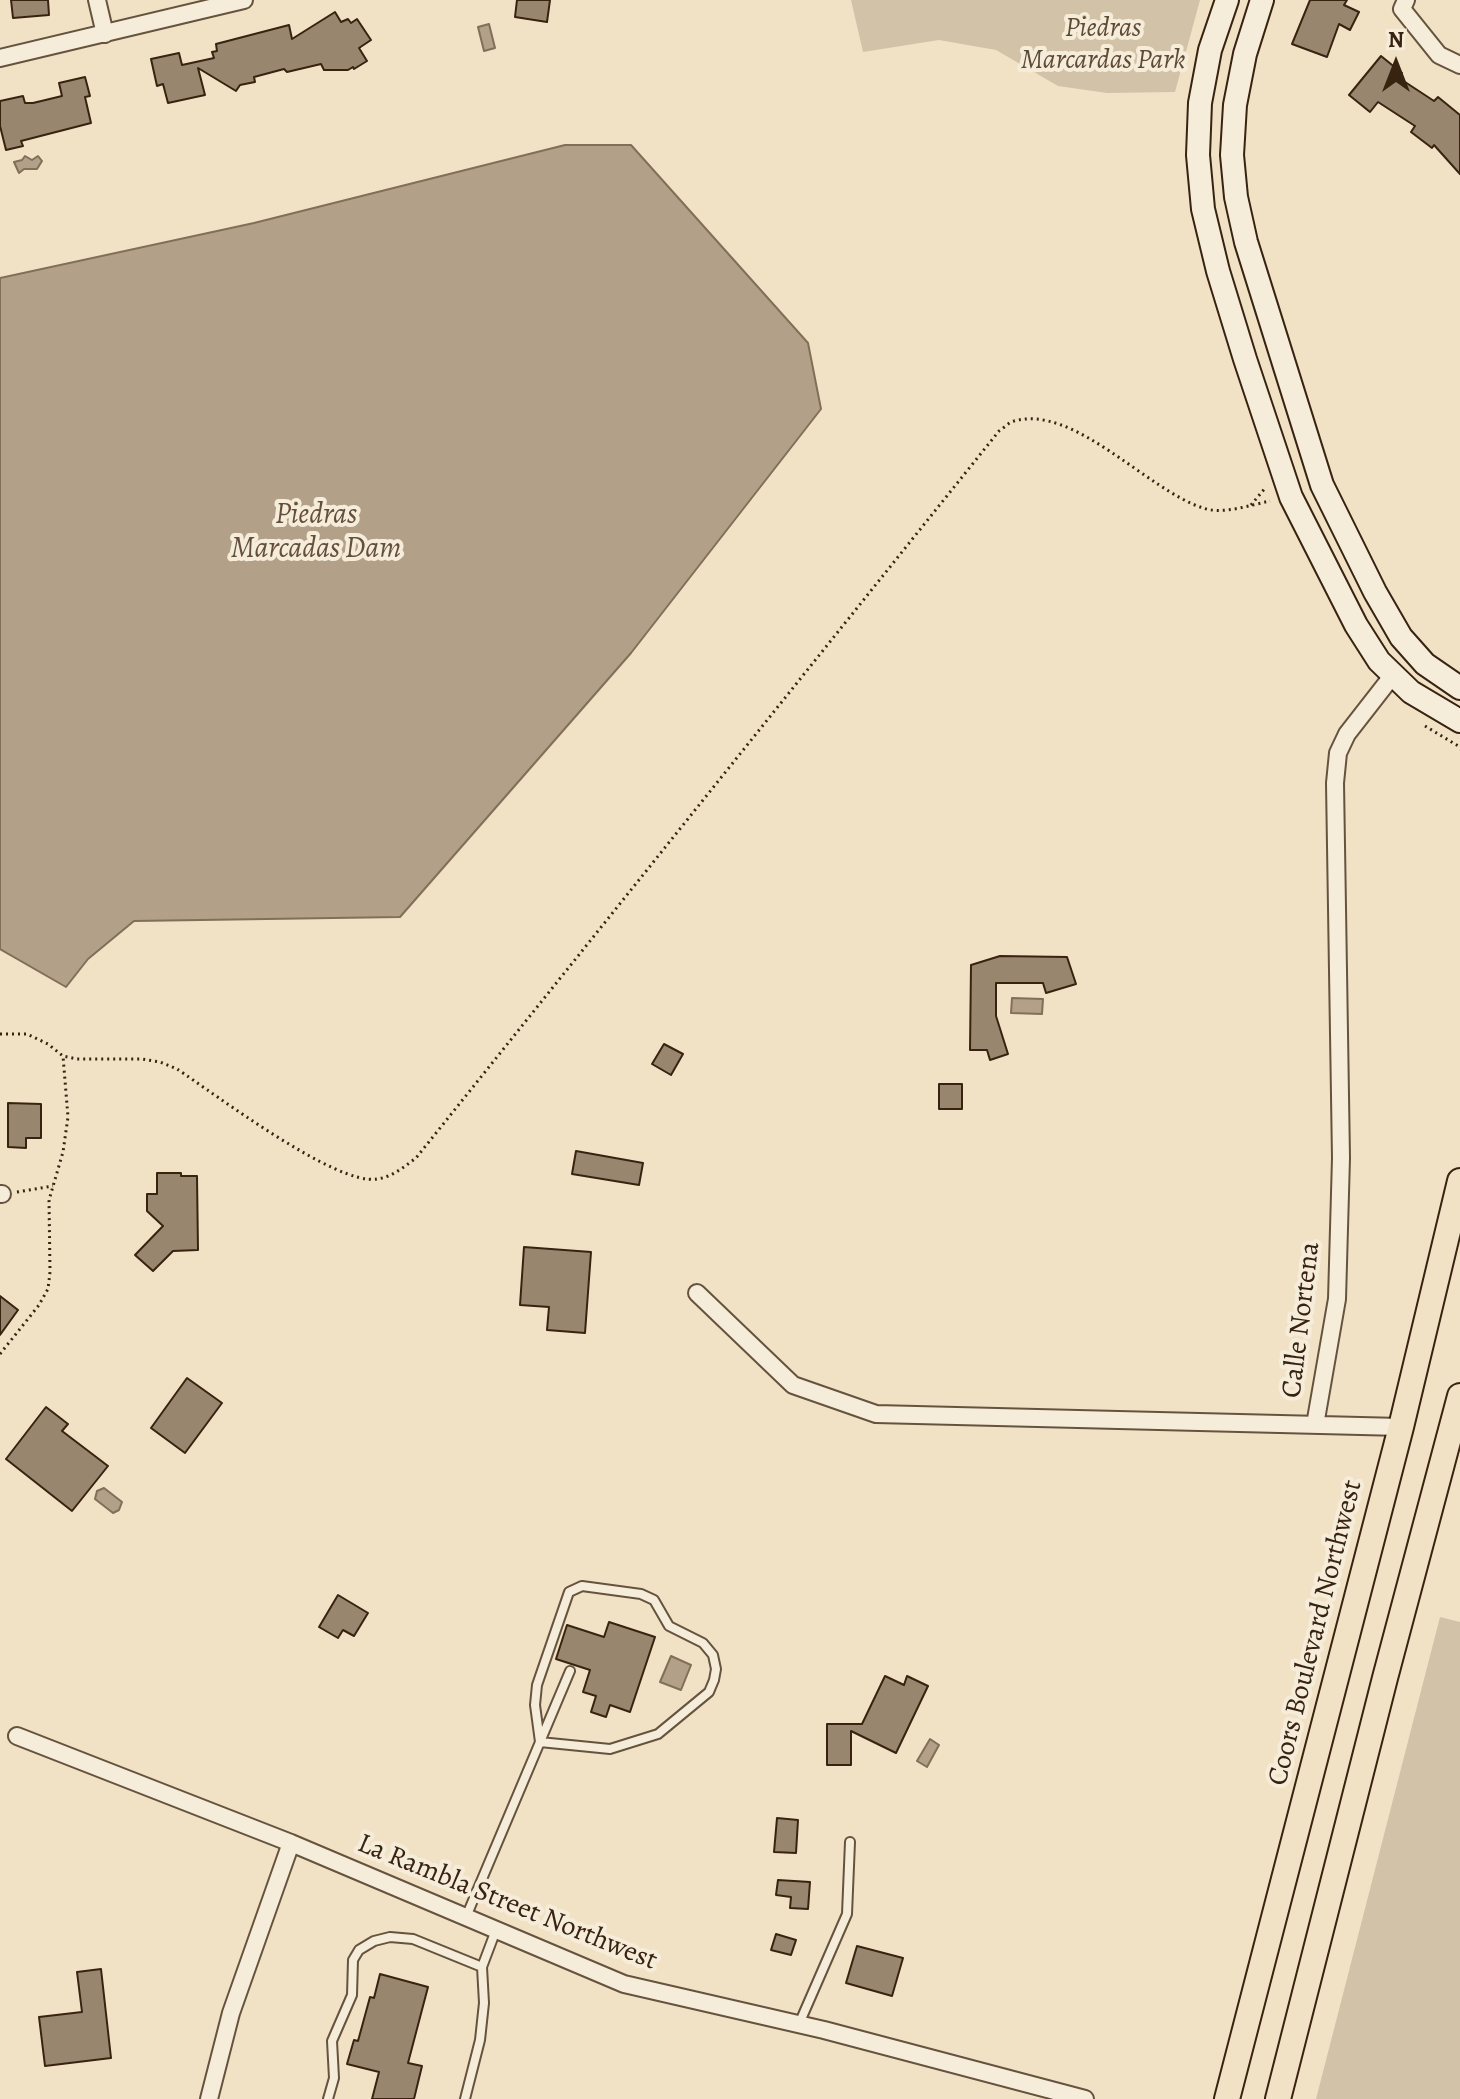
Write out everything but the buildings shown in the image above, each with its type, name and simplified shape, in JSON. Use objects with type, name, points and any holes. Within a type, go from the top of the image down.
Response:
[{"type":"main road","name":"Coors Boulevard Northwest","points":[[1227,2099],[1401,1427],[1460,1181]]},
{"type":"main road","points":[[1278,2099],[1460,1396]]},
{"type":"street","points":[[97,0],[105,34]]},
{"type":"street","points":[[0,58],[244,0]]},
{"type":"street","points":[[1227,0],[1210,50],[1200,103],[1198,155],[1203,209],[1222,286],[1291,497],[1356,625],[1379,661],[1411,692],[1460,721]]},
{"type":"street","points":[[1262,0],[1245,54],[1235,105],[1232,155],[1236,197],[1246,242],[1322,485],[1401,637],[1425,664],[1460,688]]},
{"type":"street","points":[[1406,0],[1402,9],[1439,55],[1460,65]]},
{"type":"street","name":"Calle Nortena","points":[[697,1293],[793,1385],[876,1414],[1315,1425],[1337,1299],[1341,1158],[1335,783],[1338,753],[1347,734],[1393,675]]},
{"type":"street","points":[[1315,1425],[1401,1427]]},
{"type":"street","name":"La Rambla Street Northwest","points":[[17,1736],[291,1843],[624,1984],[799,2025],[1085,2099]]},
{"type":"street","points":[[209,2099],[231,2013],[291,1843]]},
{"type":"lane","points":[[582,1586],[641,1594],[654,1600],[669,1626],[703,1643],[713,1655],[716,1669],[709,1692],[658,1734],[610,1749],[540,1742],[535,1705],[537,1685],[542,1662],[569,1592],[582,1586]]},
{"type":"lane","points":[[466,1917],[570,1671]]},
{"type":"lane","points":[[799,2025],[847,1914],[850,1842]]},
{"type":"lane","points":[[465,2099],[480,2040],[484,2003],[482,1967],[496,1930]]},
{"type":"lane","points":[[328,2099],[334,2078],[332,2041],[352,1995],[353,1960],[359,1950],[374,1941],[390,1937],[413,1939],[482,1967]]},
{"type":"path","points":[[0,1034],[27,1034],[48,1044],[63,1056],[160,1062],[177,1069],[326,1164],[357,1178],[376,1179],[397,1172],[416,1158],[999,431],[1013,421],[1057,422],[1179,498],[1206,510],[1230,509],[1291,497]]},
{"type":"path","points":[[0,1354],[48,1289],[49,1200],[63,1152],[68,1117],[63,1056]]},
{"type":"path","points":[[1,1194],[53,1186]]},
{"type":"green space","name":"Piedras Marcardas Park","points":[[851,0],[1200,0],[1175,92],[1107,93],[1058,86],[996,50],[939,40],[863,52]]},
{"type":"green space","points":[[1440,1617],[1460,1622],[1460,2099],[1316,2099]]},
{"type":"water","points":[[489,24],[495,48],[484,51],[478,27]]},
{"type":"water","name":"Piedras Marcadas Dam","points":[[565,145],[631,145],[808,343],[821,409],[631,653],[400,917],[134,921],[88,959],[66,987],[0,949],[0,278],[254,223]]},
{"type":"water","points":[[25,156],[32,160],[38,156],[42,161],[37,169],[24,169],[19,173],[14,162]]},
{"type":"water","points":[[1012,998],[1043,999],[1042,1014],[1011,1013]]},
{"type":"water","points":[[104,1488],[122,1502],[119,1510],[113,1513],[95,1499],[97,1491]]},
{"type":"water","points":[[671,1656],[691,1665],[681,1690],[660,1682]]},
{"type":"water","points":[[930,1739],[939,1745],[927,1767],[917,1761]]}]
